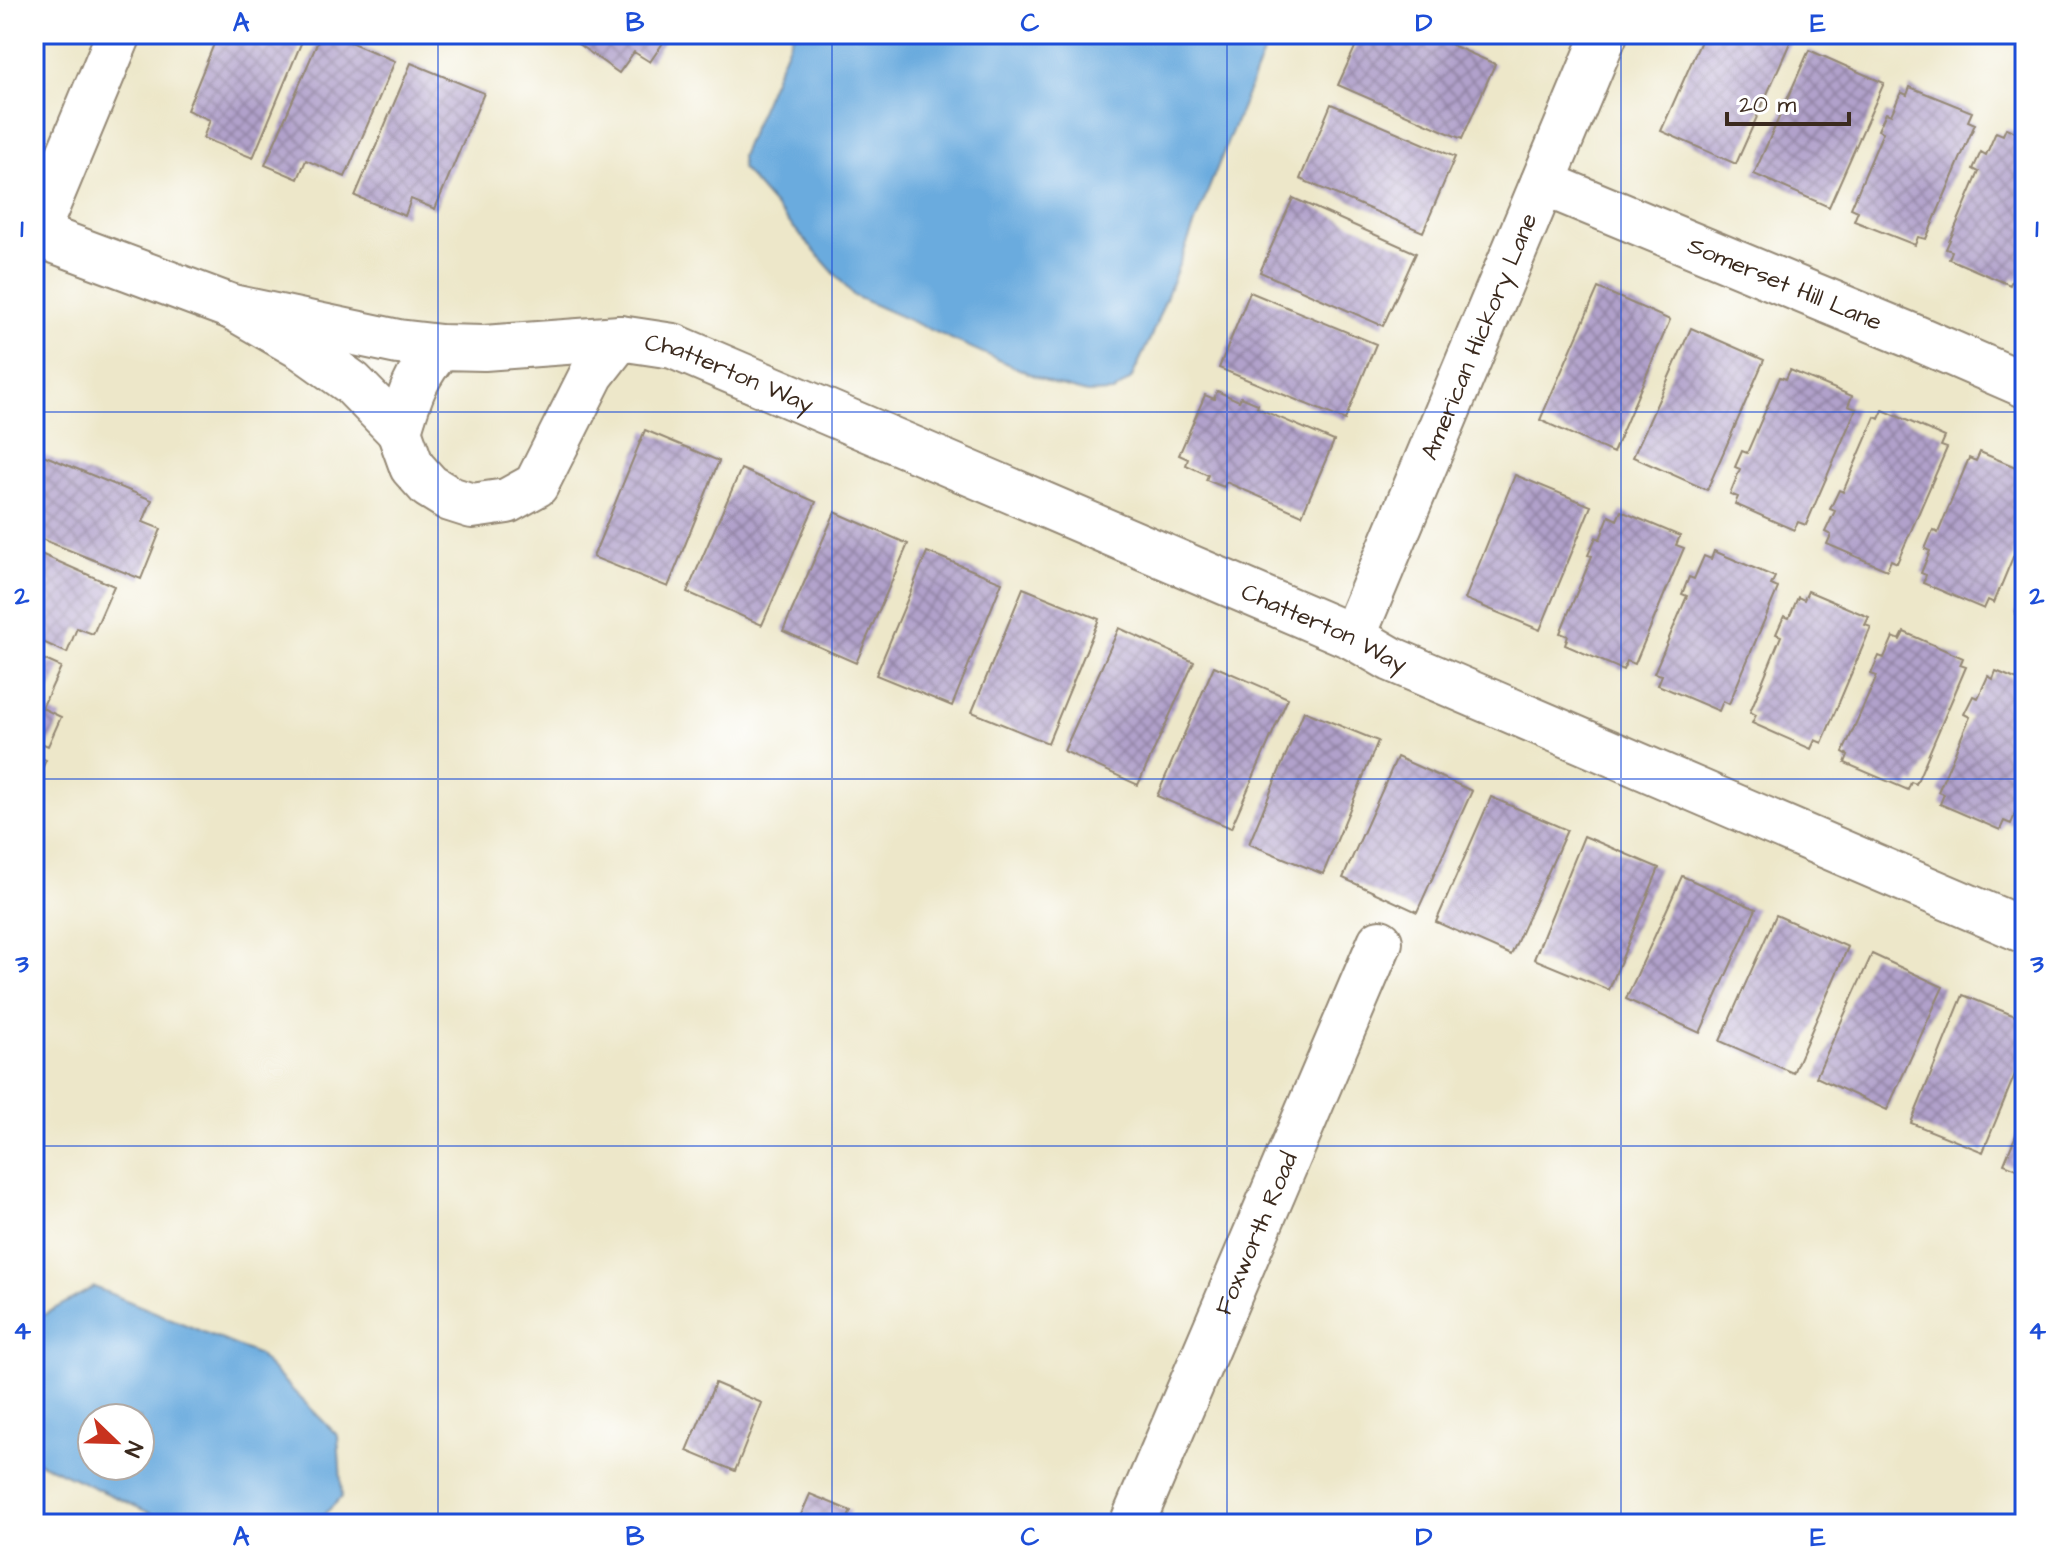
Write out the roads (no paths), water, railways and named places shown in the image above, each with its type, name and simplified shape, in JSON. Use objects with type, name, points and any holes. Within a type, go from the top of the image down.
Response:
[{"type":"street","points":[[119,34],[34,235],[232,307]]},
{"type":"street","name":"American Hickory Lane","points":[[1353,637],[1605,34]]},
{"type":"street","name":"Somerset Hill Lane","points":[[1543,183],[2025,385]]},
{"type":"street","name":"Chatterton Way","points":[[232,307],[303,348],[352,383],[399,431],[412,467],[429,486],[450,499],[472,506],[507,501],[536,485],[592,374],[620,338]]},
{"type":"street","name":"Chatterton Way","points":[[232,307],[398,342],[441,347],[484,348],[620,338],[673,346],[1353,637],[1391,659],[2025,931]]},
{"type":"street","points":[[399,431],[414,384],[427,362],[441,347]]},
{"type":"street","name":"Foxworth Road","points":[[1132,1524],[1380,942]]},
{"type":"water","points":[[793,34],[1271,34],[1150,339],[1131,379],[1113,392],[1087,393],[1053,384],[854,296],[742,169],[741,156]]},
{"type":"water","points":[[94,1287],[257,1354],[338,1436],[342,1497],[314,1524],[174,1524],[82,1482],[156,1482],[156,1402],[76,1402],[76,1479],[34,1460],[34,1320]]}]
